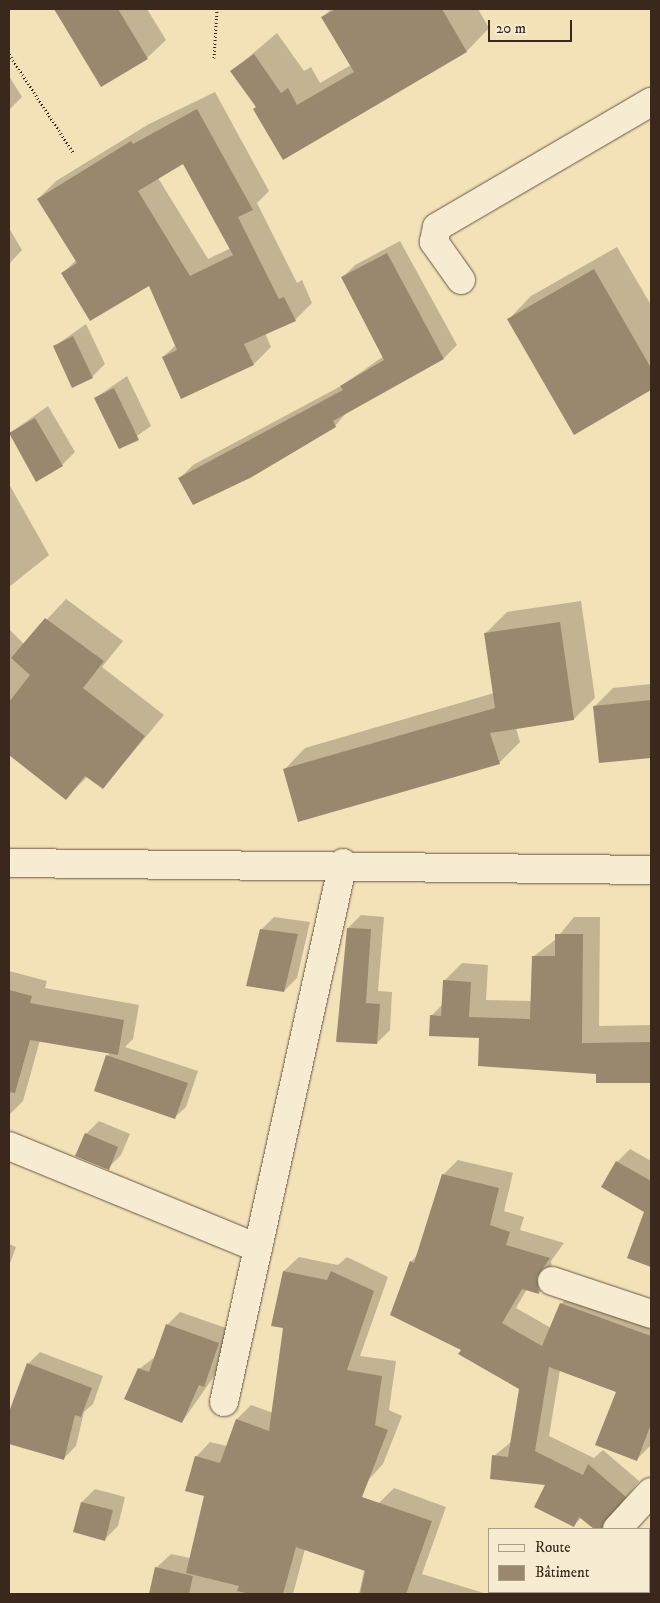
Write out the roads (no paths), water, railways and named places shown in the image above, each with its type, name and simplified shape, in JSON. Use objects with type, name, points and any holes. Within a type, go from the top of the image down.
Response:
[{"type":"street","points":[[461,280],[434,242],[437,227],[651,102]]},
{"type":"street","points":[[9,863],[342,863],[651,870]]},
{"type":"street","points":[[224,1402],[342,863]]},
{"type":"street","points":[[9,1146],[258,1248]]},
{"type":"street","points":[[552,1281],[651,1314]]},
{"type":"street","points":[[618,1528],[651,1492]]}]
